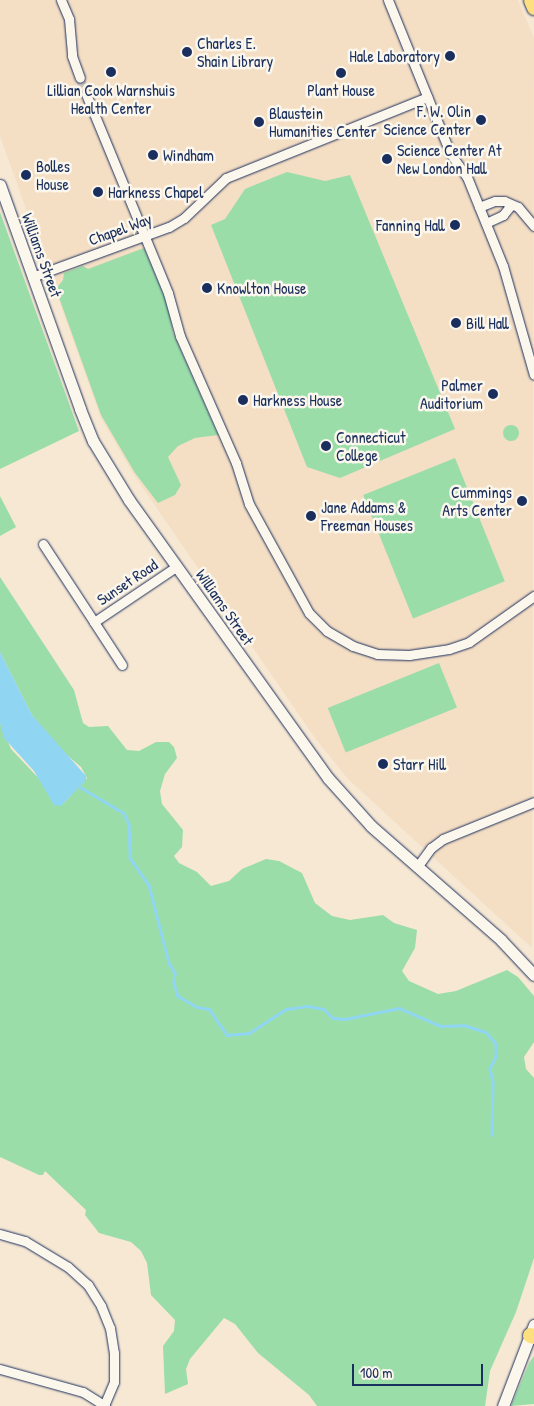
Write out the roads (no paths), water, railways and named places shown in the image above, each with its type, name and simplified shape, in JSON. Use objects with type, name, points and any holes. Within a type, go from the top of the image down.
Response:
[{"type":"highway","points":[[531,0],[534,7]]},
{"type":"street","points":[[61,0],[69,19],[72,56],[80,78]]},
{"type":"street","points":[[388,0],[450,153],[466,176],[504,268],[534,375]]},
{"type":"street","points":[[86,94],[168,293],[180,336],[223,430],[249,504],[297,596],[321,626],[342,641],[362,650],[392,655],[419,654],[469,642],[499,624],[534,596]]},
{"type":"street","name":"Chapel Way","points":[[32,277],[181,221],[226,178],[427,96]]},
{"type":"street","name":"Williams Street","points":[[0,185],[32,277],[94,441],[128,500],[328,778],[371,826],[532,969]]},
{"type":"street","points":[[479,207],[498,200],[518,207],[534,226]]},
{"type":"street","points":[[486,223],[503,215],[511,205]]},
{"type":"street","name":"Sunset Road","points":[[43,544],[122,665]]},
{"type":"street","name":"Sunset Road","points":[[94,622],[176,567]]},
{"type":"street","points":[[417,867],[432,847],[443,839],[534,802]]},
{"type":"street","points":[[0,1234],[25,1241],[68,1267],[88,1285],[101,1306],[110,1328],[114,1353],[114,1382],[105,1405],[83,1392],[0,1369]]},
{"type":"street","points":[[503,1406],[533,1332]]},
{"type":"water","points":[[0,652],[32,715],[86,776],[86,780],[61,806],[54,805],[34,771],[4,738],[0,723]]},
{"type":"waterway","points":[[80,787],[124,813],[129,824],[130,858],[149,885],[169,963],[175,973],[174,983],[178,996],[197,1007],[209,1009],[227,1035],[249,1033],[286,1009],[308,1006],[324,1009],[333,1018],[345,1019],[399,1008],[441,1026],[464,1025],[486,1032],[496,1044],[496,1057],[490,1069],[493,1082],[492,1135]]},
{"type":"tunnel","points":[[80,78],[86,94]]},
{"type":"place","name":"Charles E. Shain Library","points":[[187,52]]},
{"type":"place","name":"Hale Laboratory","points":[[450,56]]},
{"type":"place","name":"Lillian Cook Warnshuis Health Center","points":[[111,72]]},
{"type":"place","name":"Plant House","points":[[341,73]]},
{"type":"place","name":"F. W. Olin Science Center","points":[[481,120]]},
{"type":"place","name":"Blaustein Humanities Center","points":[[259,122]]},
{"type":"place","name":"Windham","points":[[153,155]]},
{"type":"place","name":"Science Center At New London Hall","points":[[387,159]]},
{"type":"place","name":"Bolles House","points":[[26,175]]},
{"type":"place","name":"Harkness Chapel","points":[[98,192]]},
{"type":"place","name":"Fanning Hall","points":[[455,225]]},
{"type":"place","name":"Knowlton House","points":[[207,288]]},
{"type":"place","name":"Bill Hall","points":[[456,323]]},
{"type":"place","name":"Palmer Auditorium","points":[[493,394]]},
{"type":"place","name":"Harkness House","points":[[243,400]]},
{"type":"place","name":"Connecticut College","points":[[326,446]]},
{"type":"place","name":"Cummings Arts Center","points":[[522,501]]},
{"type":"place","name":"Jane Addams & Freeman Houses","points":[[311,516]]},
{"type":"place","name":"Starr Hill","points":[[383,764]]}]
